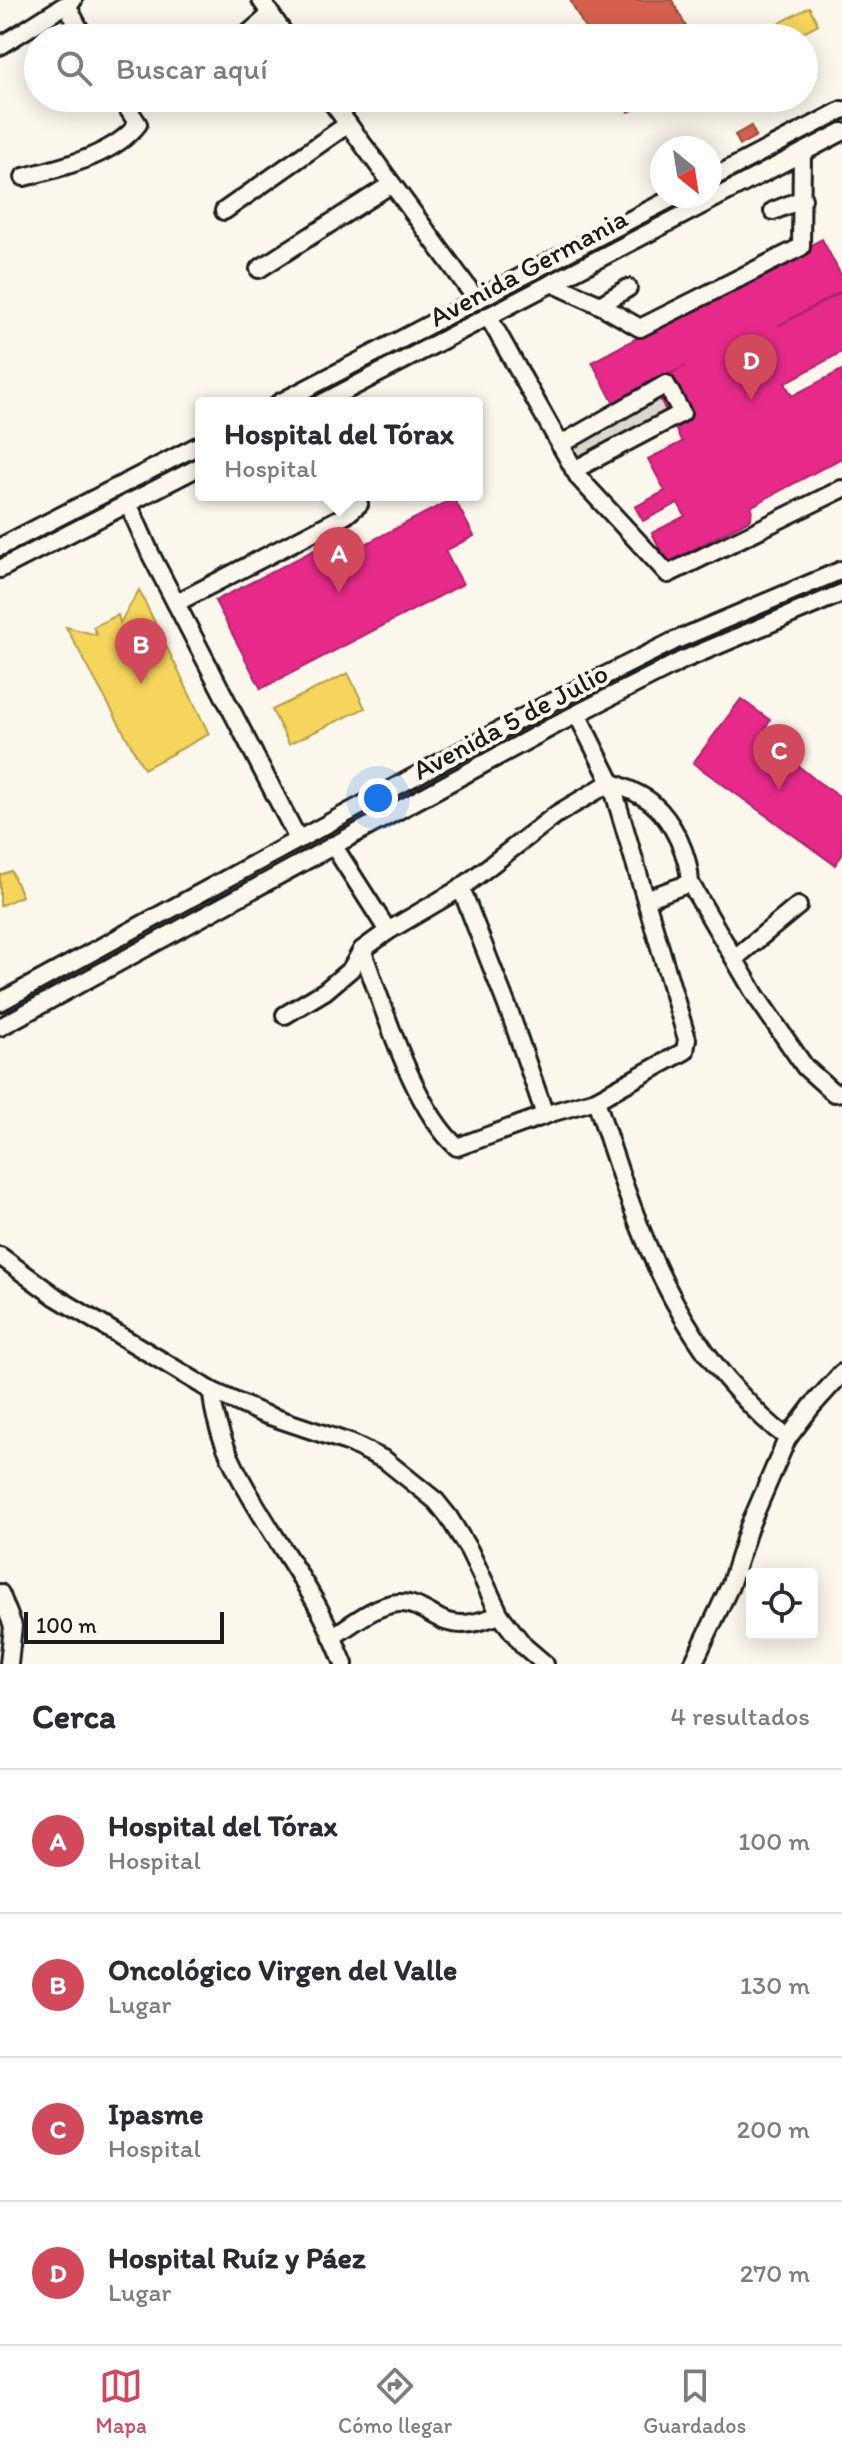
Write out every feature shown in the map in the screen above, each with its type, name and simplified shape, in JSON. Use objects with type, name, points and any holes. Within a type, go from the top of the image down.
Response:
[{"type":"street","points":[[261,0],[277,24]]},
{"type":"street","points":[[35,24],[70,2],[79,24]]},
{"type":"street","points":[[259,24],[270,15]]},
{"type":"street","points":[[0,46],[24,31]]},
{"type":"street","points":[[722,173],[842,110]]},
{"type":"street","points":[[24,177],[69,165],[130,134],[138,124],[130,112]]},
{"type":"street","points":[[339,112],[477,300]]},
{"type":"street","points":[[224,211],[348,124]]},
{"type":"street","name":"Avenida Germania","points":[[333,397],[842,132]]},
{"type":"street","points":[[552,283],[640,328],[801,247],[802,153]]},
{"type":"street","points":[[259,269],[390,185]]},
{"type":"street","points":[[773,211],[803,199]]},
{"type":"street","name":"Avenida Germania","points":[[291,397],[653,208]]},
{"type":"street","points":[[600,305],[628,288]]},
{"type":"street","points":[[488,316],[579,478],[668,574],[842,489]]},
{"type":"street","points":[[560,445],[666,384],[682,413],[574,470]]},
{"type":"street","points":[[0,547],[195,447]]},
{"type":"street","points":[[0,569],[195,469]]},
{"type":"street","points":[[176,603],[346,515],[359,504],[358,501]]},
{"type":"street","points":[[128,503],[298,839]]},
{"type":"street","name":"Avenida 5 de Julio","points":[[0,1002],[546,705],[674,641],[842,570]]},
{"type":"street","name":"Avenida 5 de Julio","points":[[0,1027],[577,714],[683,660],[842,593]]},
{"type":"street","points":[[362,950],[404,1062],[441,1132],[457,1147],[596,1100],[685,1051],[687,1039],[611,782],[577,714]]},
{"type":"street","points":[[611,782],[650,801],[673,829],[689,871],[690,883],[756,996],[805,1067],[834,1093],[842,1092]]},
{"type":"street","points":[[285,1015],[325,991],[351,969],[362,950],[388,931],[461,888],[557,814],[611,782]]},
{"type":"street","points":[[333,845],[388,931]]},
{"type":"street","points":[[646,899],[690,883]]},
{"type":"street","points":[[461,888],[511,1016],[545,1115]]},
{"type":"street","points":[[735,958],[798,906]]},
{"type":"street","points":[[596,1100],[638,1226],[688,1329],[723,1376],[770,1426],[788,1438]]},
{"type":"street","points":[[0,1256],[56,1297],[212,1391],[261,1413],[370,1452],[410,1480],[436,1501],[459,1532],[500,1615],[524,1646],[545,1664]]},
{"type":"street","points":[[693,1664],[730,1586],[749,1527],[788,1438],[842,1373]]},
{"type":"street","points":[[212,1391],[215,1418],[233,1462],[319,1608],[344,1664]]},
{"type":"street","points":[[0,1593],[13,1626],[9,1664]]},
{"type":"street","points":[[332,1637],[364,1617],[395,1603],[418,1607],[455,1624],[478,1622],[500,1615]]},
{"type":"shaded area","points":[[662,396],[670,411],[578,460],[570,445]]},
{"type":"building: Viviendas","points":[[809,7],[818,24],[778,24]]},
{"type":"building: Viviendas","points":[[139,590],[209,734],[144,769],[66,627],[97,635],[93,627],[118,615],[120,623]]},
{"type":"building: Viviendas","points":[[348,673],[365,708],[289,744],[272,710]]},
{"type":"building: Viviendas","points":[[11,871],[22,896],[0,906],[0,875]]},
{"type":"building: Comercios","points":[[570,0],[672,0],[685,24],[583,24]]},
{"type":"building: Comercios","points":[[751,126],[756,136],[740,145],[735,135]]},
{"type":"building: Salud","points":[[822,239],[842,277],[842,291],[778,326],[842,292],[842,352],[785,383],[792,396],[842,370],[842,458],[752,506],[751,519],[667,563],[652,533],[685,516],[678,503],[643,521],[635,507],[665,491],[648,459],[682,442],[658,395],[660,379],[614,404],[592,362]]},
{"type":"building: Salud","points":[[448,501],[456,501],[474,536],[445,551],[463,584],[261,689],[215,601],[347,533],[356,549]]},
{"type":"building: Salud","points":[[741,699],[770,720],[762,736],[842,798],[842,855],[835,865],[693,763]]},
{"type":"place","name":"Hospital Ruíz y Páez","points":[[751,400]]},
{"type":"place","name":"Hospital del Tórax","points":[[339,593]]},
{"type":"place","name":"Oncológico Virgen del Valle","points":[[141,684]]},
{"type":"place","name":"Ipasme","points":[[779,790]]}]
